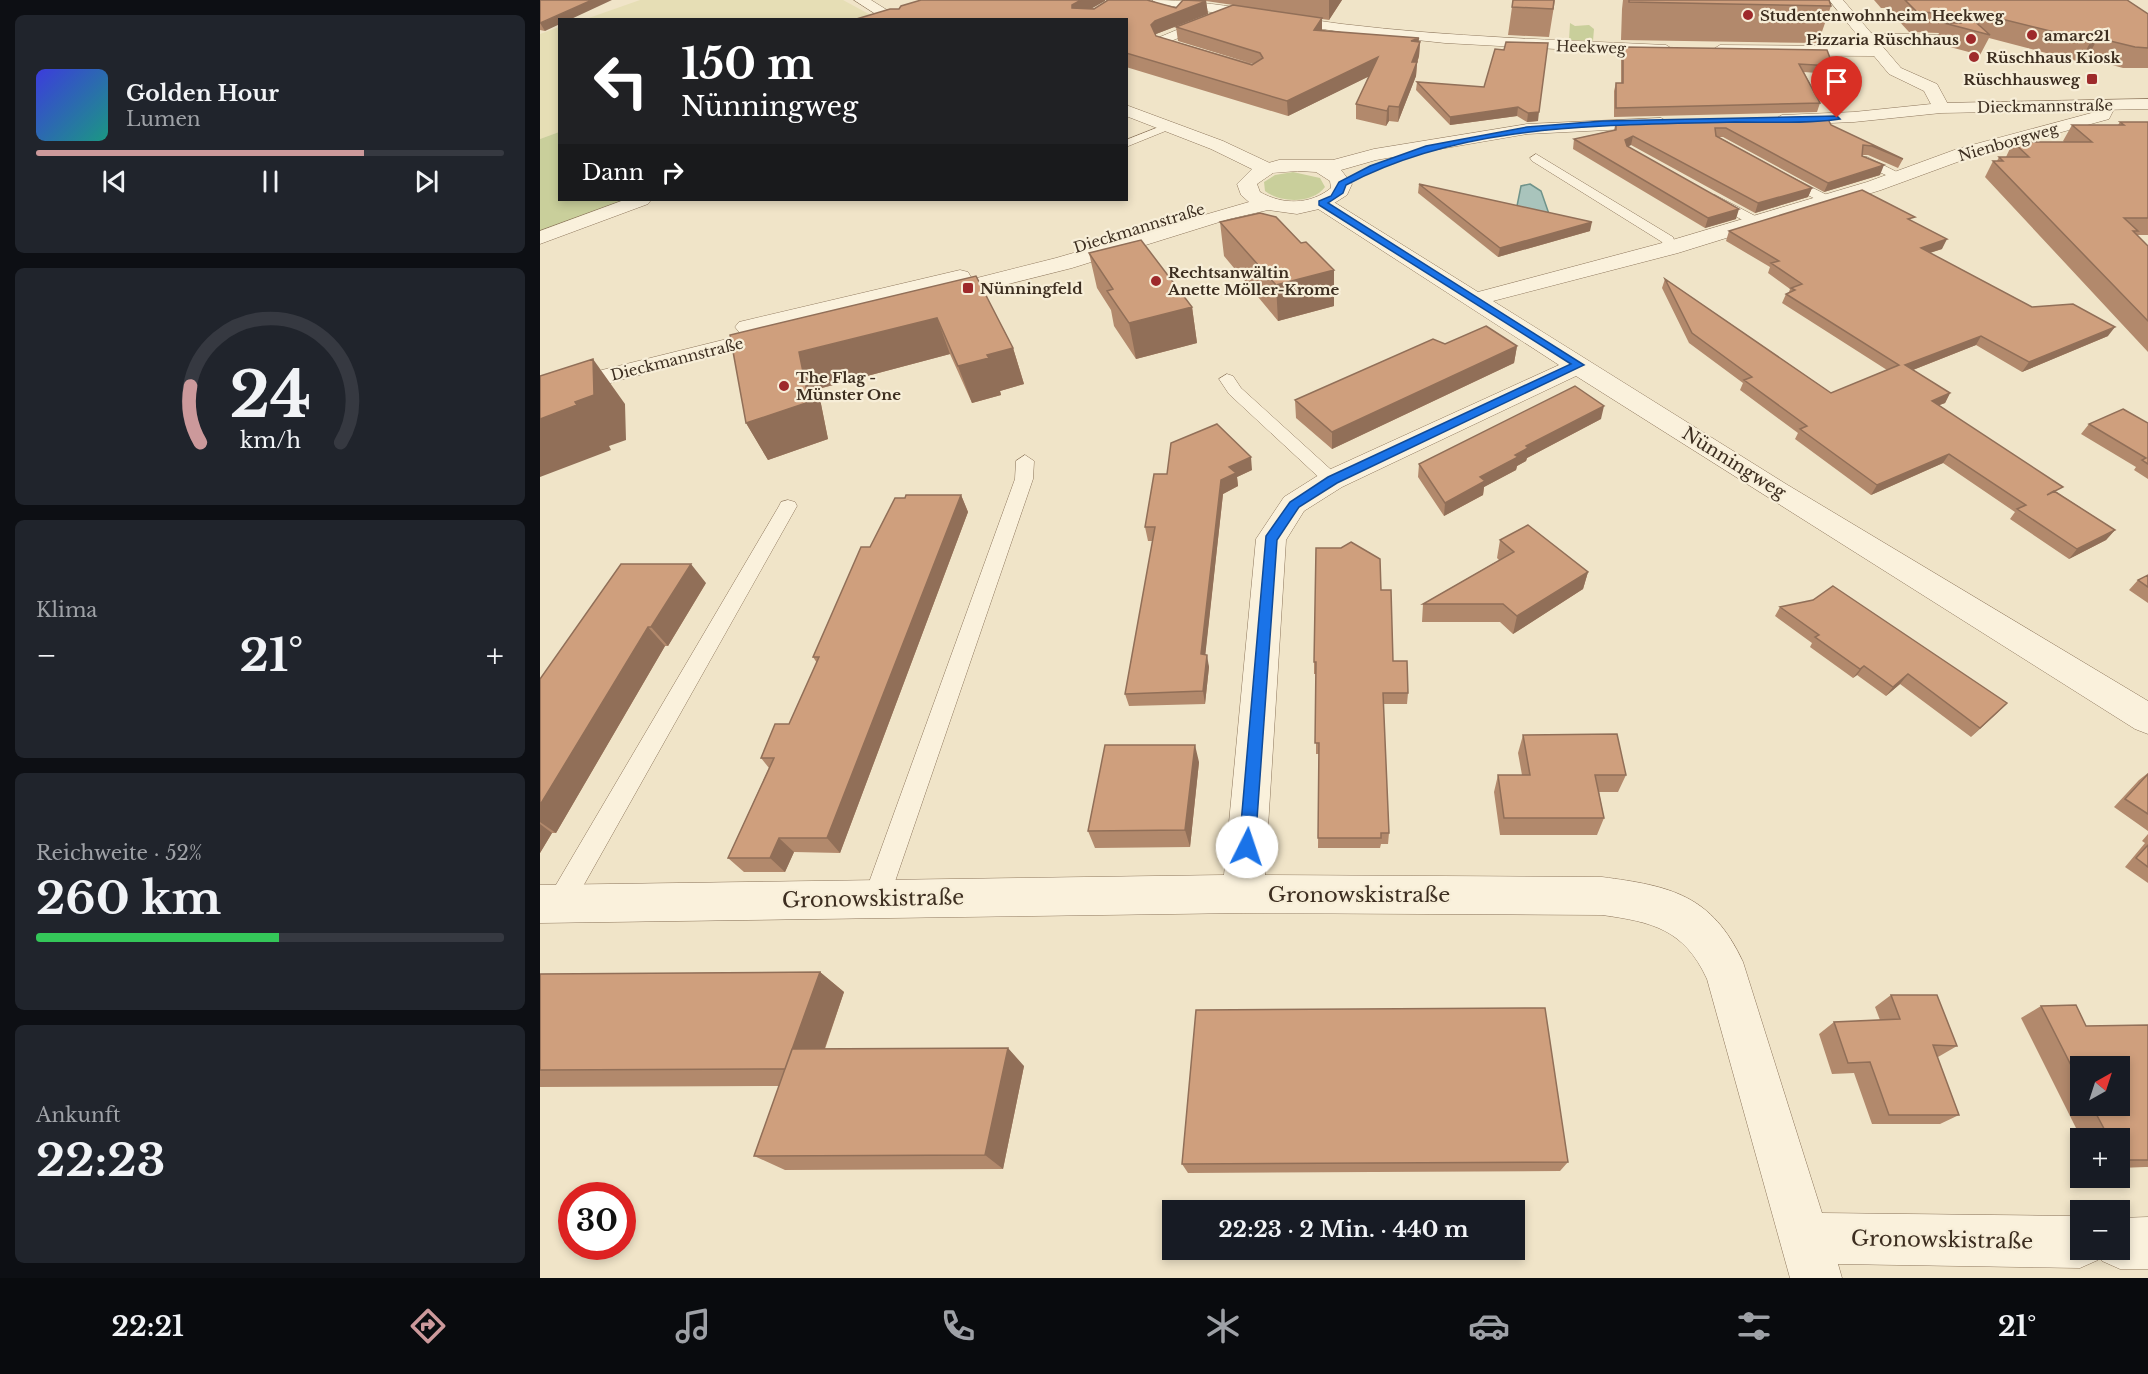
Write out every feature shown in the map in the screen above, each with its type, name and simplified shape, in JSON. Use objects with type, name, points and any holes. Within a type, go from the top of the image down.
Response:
[{"type":"street","points":[[861,0],[892,18]]},
{"type":"street","name":"Heekweg","points":[[1159,0],[1342,28],[1490,42],[1684,50]]},
{"type":"street","points":[[1836,0],[1895,70],[1891,78],[1902,92],[1941,108]]},
{"type":"street","points":[[1209,59],[1165,46],[1163,39],[1231,12]]},
{"type":"street","name":"Heekweg","points":[[1209,21],[1326,41],[1342,28]]},
{"type":"street","points":[[1706,50],[1877,51]]},
{"type":"street","name":"Dieckmannstraße","points":[[1941,108],[1999,97],[2148,91]]},
{"type":"street","name":"Nienborgweg","points":[[1476,298],[1670,248],[1901,177],[1964,153],[2103,115],[2104,111],[2098,104]]},
{"type":"street","name":"Dieckmannstraße","points":[[1766,120],[1854,117],[1941,108],[2148,104]]},
{"type":"street","points":[[1128,111],[1267,169],[1291,165],[1334,166],[1374,155],[1429,148],[1527,129],[1684,122]]},
{"type":"street","points":[[1322,203],[1334,198],[1342,184],[1372,168],[1429,148]]},
{"type":"street","points":[[1316,166],[1334,173],[1342,184]]},
{"type":"street","name":"Dieckmannstraße","points":[[540,383],[635,354],[1102,241],[1207,208],[1247,190],[1251,178],[1267,169]]},
{"type":"street","name":"Dieckmannstraße","points":[[1247,190],[1258,200],[1268,204],[1295,207],[1322,203]]},
{"type":"street","points":[[540,238],[637,201]]},
{"type":"street","name":"Nünningweg","points":[[1322,203],[1476,298],[1776,490],[2148,719]]},
{"type":"street","name":"Dieckmannstraße","points":[[540,397],[687,355],[1064,263],[1230,212],[1268,204]]},
{"type":"street","points":[[1243,894],[1271,539],[1294,504],[1332,480],[1579,365]]},
{"type":"street","name":"Gronowskistraße","points":[[549,904],[1243,894],[1602,896],[1645,901],[1683,917],[1711,942],[1728,977],[1810,1258],[2070,1243]]},
{"type":"street","points":[[2130,1243],[2148,1244]]},
{"type":"lane","points":[[1864,35],[1951,38]]},
{"type":"lane","points":[[1128,143],[1169,126]]},
{"type":"lane","points":[[1536,158],[1668,240],[1670,248]]},
{"type":"lane","points":[[1863,160],[1901,177]]},
{"type":"lane","points":[[1777,173],[1827,200]]},
{"type":"lane","points":[[1707,195],[1756,222]]},
{"type":"lane","points":[[1227,379],[1235,391],[1332,480]]},
{"type":"lane","points":[[876,899],[1024,479],[1025,461]]},
{"type":"lane","points":[[549,904],[788,506]]},
{"type":"shaded area","points":[[640,0],[843,0],[876,18],[589,18]]},
{"type":"shaded area","points":[[558,27],[558,132],[540,139],[540,34]]},
{"type":"green space","points":[[1570,23],[1575,26],[1589,25],[1594,29],[1593,41],[1569,40]]},
{"type":"green space","points":[[558,132],[558,201],[625,201],[540,232],[540,139]]},
{"type":"green space","points":[[1293,172],[1320,178],[1325,187],[1320,193],[1296,200],[1279,198],[1265,191],[1264,182],[1275,175]]},
{"type":"water","points":[[1530,184],[1541,191],[1549,214],[1517,206],[1521,186]]},
{"type":"building","points":[[540,0],[592,0],[540,23]]},
{"type":"building","points":[[921,0],[1081,0],[1072,5],[1072,8],[1094,9],[1108,0],[1147,0],[1176,8],[1183,0],[1206,1],[1155,21],[1151,25],[1156,36],[1252,65],[1263,58],[1260,53],[1176,27],[1233,5],[1322,18],[1314,30],[1419,38],[1411,41],[1420,42],[1412,62],[1417,62],[1399,107],[1389,106],[1387,111],[1356,104],[1378,57],[1287,101],[1128,54],[1128,18],[860,18],[890,9],[899,9],[901,6]]},
{"type":"building","points":[[1513,0],[1554,0],[1553,9],[1512,7]]},
{"type":"building","points":[[1629,0],[1829,0],[1831,6],[1629,2]]},
{"type":"building","points":[[1905,0],[2127,0],[2148,14],[2148,48],[2098,38],[2091,41],[1961,9],[1990,35],[1944,23],[1961,23],[1967,18],[1961,14],[1917,12]]},
{"type":"building","points":[[1506,42],[1548,43],[1539,112],[1528,113],[1518,107],[1450,117],[1417,82],[1484,87],[1495,49],[1504,50]]},
{"type":"building","points":[[1623,47],[1827,50],[1833,66],[1799,64],[1820,103],[1616,108],[1616,83],[1623,83]]},
{"type":"building","points":[[1827,117],[1831,125],[1903,159],[1872,146],[1863,145],[1862,156],[1884,165],[1828,183],[1726,128],[1715,128],[1716,136],[1812,188],[1758,203],[1633,136],[1625,140],[1627,146],[1739,209],[1708,218],[1574,139],[1616,130],[1616,122]]},
{"type":"building","points":[[2120,122],[2148,122],[2148,218],[2124,218],[2138,231],[2133,231],[2148,246],[2148,321],[1993,161],[2003,161],[1999,157],[2029,157],[2013,142],[2092,142],[2072,125],[2124,125]]},
{"type":"building","points":[[1419,184],[1592,222],[1500,248]]},
{"type":"building","points":[[1862,190],[1915,217],[1908,219],[1947,239],[1921,248],[2032,307],[2073,304],[2115,327],[2029,362],[1981,336],[1905,365],[1950,393],[1932,401],[2063,487],[2054,491],[2115,530],[2077,549],[2017,509],[2026,505],[1949,454],[1877,485],[1800,429],[1807,426],[1744,380],[1752,377],[1692,333],[1665,279],[1831,393],[1899,365],[1786,294],[1795,290],[1791,288],[1802,284],[1771,263],[1779,261],[1729,231]]},
{"type":"building","points":[[1260,213],[1276,217],[1301,243],[1306,242],[1334,270],[1276,285],[1220,222]]},
{"type":"building","points":[[1141,240],[1192,307],[1129,323],[1107,291],[1113,289],[1089,253]]},
{"type":"building","points":[[976,276],[1013,348],[987,355],[989,358],[958,366],[937,318],[799,352],[809,402],[746,423],[730,335]]},
{"type":"building","points":[[1486,326],[1517,346],[1332,432],[1295,400],[1433,339],[1445,344]]},
{"type":"building","points":[[593,359],[594,395],[575,402],[577,405],[540,419],[540,376]]},
{"type":"building","points":[[1575,386],[1604,406],[1526,446],[1528,448],[1515,455],[1518,457],[1480,477],[1485,481],[1445,503],[1419,464]]},
{"type":"building","points":[[2123,409],[2148,423],[2148,464],[2142,460],[2146,458],[2089,424]]},
{"type":"building","points":[[1217,424],[1251,457],[1229,467],[1236,473],[1221,480],[1201,654],[1207,655],[1203,691],[1125,694],[1155,527],[1145,527],[1154,474],[1167,474],[1171,443]]},
{"type":"building","points":[[906,495],[961,495],[827,838],[779,838],[770,858],[728,858],[774,758],[761,758],[775,724],[789,724],[819,657],[813,657],[861,547],[870,547],[895,498],[905,498]]},
{"type":"building","points":[[1528,525],[1588,572],[1517,616],[1503,604],[1423,604],[1514,552],[1500,540]]},
{"type":"building","points":[[1351,542],[1380,559],[1381,590],[1391,590],[1393,661],[1407,661],[1408,693],[1383,693],[1389,833],[1381,833],[1381,838],[1318,838],[1319,743],[1315,743],[1316,662],[1314,662],[1316,548],[1341,548]]},
{"type":"building","points":[[621,564],[691,564],[651,627],[648,627],[540,805],[540,679]]},
{"type":"building","points":[[2148,575],[2148,587],[2138,580]]},
{"type":"building","points":[[1833,586],[2007,703],[1980,728],[1908,674],[1893,687],[1864,666],[1860,669],[1815,637],[1819,635],[1780,607],[1813,600]]},
{"type":"building","points":[[1617,734],[1626,775],[1595,775],[1604,818],[1504,818],[1498,775],[1530,775],[1523,735]]},
{"type":"building","points":[[1105,745],[1195,745],[1185,830],[1088,831]]},
{"type":"building","points":[[2148,774],[2148,814],[2125,799]]},
{"type":"building","points":[[2148,845],[2148,867],[2136,858]]},
{"type":"building","points":[[820,972],[785,1069],[540,1070],[540,974]]},
{"type":"building","points":[[1891,995],[1937,995],[1957,1046],[1933,1045],[1959,1115],[1889,1115],[1870,1062],[1848,1063],[1834,1022],[1900,1019]]},
{"type":"building","points":[[2076,1005],[2086,1026],[2148,1025],[2148,1160],[2130,1160],[2130,1128],[2104,1128],[2097,1116],[2130,1116],[2130,1056],[2070,1056],[2070,1063],[2041,1006]]},
{"type":"building","points":[[1545,1008],[1568,1162],[1182,1164],[1196,1010]]},
{"type":"building","points":[[1008,1048],[985,1155],[754,1156],[792,1049]]},
{"type":"place","name":"Studentenwohnheim Heekweg","points":[[1748,15]]},
{"type":"place","name":"amarc21","points":[[2032,35]]},
{"type":"place","name":"Pizzaria Rüschhaus","points":[[1971,39]]},
{"type":"place","name":"Rüschhaus Kiosk","points":[[1974,57]]},
{"type":"place","name":"Rüschhausweg","points":[[2092,79]]},
{"type":"place","name":"Rechtsanwältin Anette Möller-Krome","points":[[1156,281]]},
{"type":"place","name":"Nünningfeld","points":[[968,288]]},
{"type":"place","name":"The Flag - Münster One","points":[[784,386]]},
{"type":"route","points":[[1247,847],[1271,539],[1294,504],[1332,480],[1579,365],[1391,244],[1322,203],[1334,198],[1342,184],[1372,168],[1429,148],[1527,129],[1567,125],[1837,118]]}]
